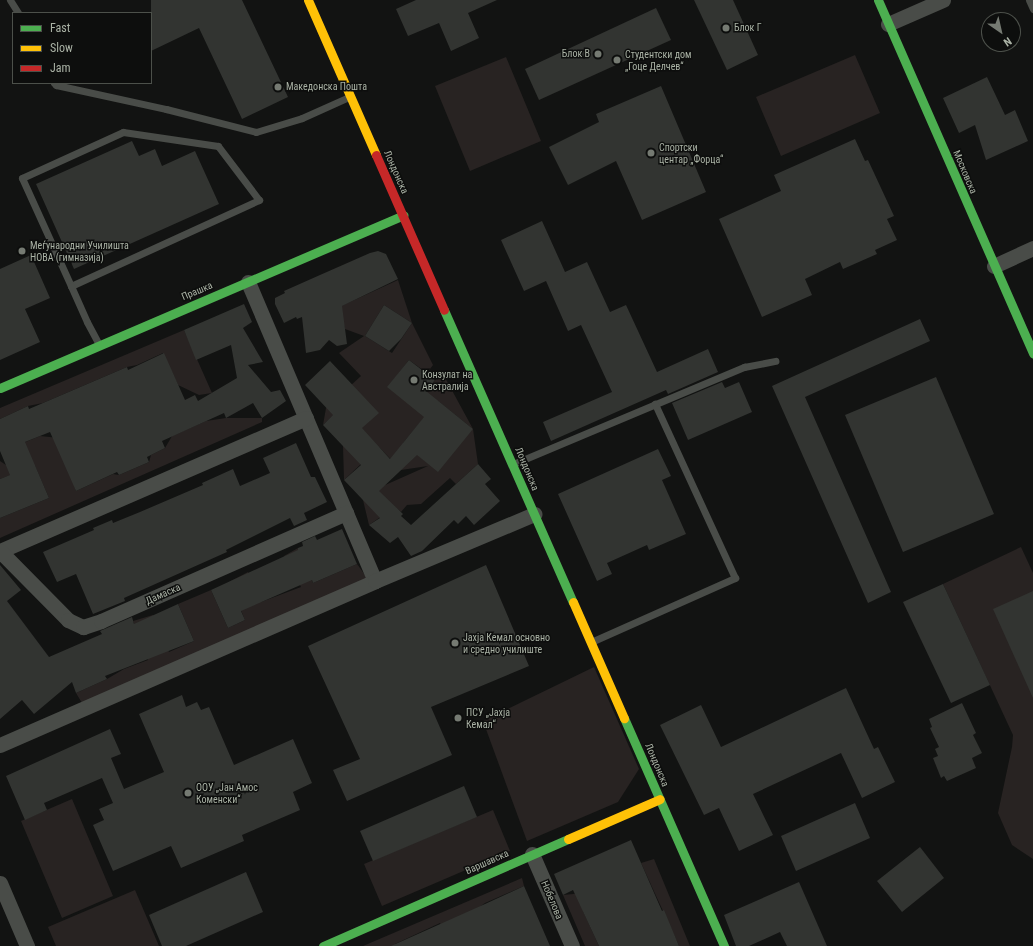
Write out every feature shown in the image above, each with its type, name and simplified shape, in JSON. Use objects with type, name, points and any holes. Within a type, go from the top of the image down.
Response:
[{"type":"street","name":"Лондонска","points":[[308,0],[724,946]]},
{"type":"street","name":"Московска","points":[[878,0],[1033,353]]},
{"type":"street","points":[[888,24],[943,0]]},
{"type":"street","name":"Прашка","points":[[0,388],[403,215]]},
{"type":"street","points":[[994,266],[1033,248]]},
{"type":"street","points":[[248,282],[375,581]]},
{"type":"street","name":"Дамаска","points":[[306,418],[0,551],[68,620],[83,627],[108,618],[346,513]]},
{"type":"street","points":[[0,745],[375,581],[534,514]]},
{"type":"street","name":"Варшавска","points":[[323,946],[660,799]]},
{"type":"street","name":"Нобелова","points":[[532,854],[572,946]]},
{"type":"street","points":[[1,890],[27,946]]},
{"type":"lane","points":[[10,0],[17,12]]},
{"type":"lane","points":[[1029,0],[1033,9]]},
{"type":"lane","points":[[55,84],[212,120],[256,132],[302,118],[351,96]]},
{"type":"lane","points":[[71,286],[259,200],[218,146],[123,132],[22,178],[71,286],[99,345]]},
{"type":"lane","points":[[513,464],[744,367],[775,361]]},
{"type":"lane","points":[[591,642],[735,578],[655,404]]},
{"type":"shaded area","points":[[855,55],[880,113],[781,156],[756,97]]},
{"type":"shaded area","points":[[506,57],[541,141],[470,171],[435,86]]},
{"type":"shaded area","points":[[398,280],[412,323],[433,365],[427,373],[409,360],[388,387],[413,407],[442,372],[473,429],[478,464],[456,484],[450,478],[421,504],[407,505],[401,512],[395,507],[369,525],[363,500],[374,490],[428,466],[401,470],[379,447],[344,480],[343,446],[358,392],[323,425],[326,408],[361,376],[339,353],[364,336],[345,329],[339,307]],"holes":[[[384,305],[412,323],[392,353],[365,336]],[[438,401],[473,429],[430,465],[403,443]]]},
{"type":"shaded area","points":[[184,330],[212,393],[199,395],[178,385],[163,353],[43,403],[28,406],[0,419],[0,408]]},
{"type":"shaded area","points":[[226,418],[262,418],[262,422],[0,538],[0,518],[49,498],[35,466],[0,479],[0,461],[6,465],[23,443],[40,436],[59,438],[76,491],[113,474],[119,475],[149,462],[151,455],[165,448],[172,436],[206,421]]},
{"type":"shaded area","points":[[1021,547],[1033,573],[1033,859],[1012,845],[998,813],[1012,747],[1013,735],[943,584]]},
{"type":"shaded area","points":[[298,548],[313,583],[357,564],[371,583],[85,708],[76,693],[107,679],[124,669],[148,660],[133,621],[153,615],[169,652],[194,641],[178,604],[211,590],[228,628],[245,620],[229,582],[248,572],[261,602],[301,587],[284,556]]},
{"type":"shaded area","points":[[594,667],[639,769],[618,802],[527,841],[483,721]]},
{"type":"shaded area","points":[[72,799],[113,896],[62,918],[21,821]]},
{"type":"shaded area","points":[[493,810],[510,851],[382,906],[364,864]]},
{"type":"shaded area","points":[[654,859],[690,946],[679,946],[641,863]]},
{"type":"shaded area","points":[[522,878],[524,886],[485,903],[445,933],[440,923],[395,944],[396,946],[363,946]]},
{"type":"shaded area","points":[[135,890],[159,946],[56,946],[48,927]]},
{"type":"shaded area","points":[[583,893],[583,911],[599,946],[585,946],[563,895]]},
{"type":"building","points":[[151,0],[242,0],[288,97],[242,119],[199,28],[152,51]]},
{"type":"building","points":[[416,0],[497,0],[468,13],[479,38],[451,51],[439,23],[408,36],[396,9]]},
{"type":"building","name":"Блок Г","points":[[694,0],[733,0],[758,55],[727,70]]},
{"type":"building","name":"Блок В","points":[[656,8],[671,40],[539,100],[525,69]]},
{"type":"building","points":[[987,77],[1005,115],[1015,110],[1028,141],[986,160],[975,125],[959,133],[943,98]]},
{"type":"building","name":"Спортски центар „Форца“","points":[[661,86],[706,192],[642,220],[616,161],[568,185],[549,147],[599,122],[596,114]]},
{"type":"building","points":[[855,139],[865,161],[868,160],[894,216],[887,219],[897,240],[875,250],[877,254],[843,269],[840,262],[805,279],[812,295],[762,317],[719,219],[781,191],[774,175]]},
{"type":"building","points":[[132,141],[139,156],[155,149],[162,166],[195,151],[219,204],[74,269],[36,184]]},
{"type":"building","points":[[542,221],[565,272],[587,262],[610,312],[626,305],[657,372],[708,349],[718,372],[668,394],[666,390],[551,441],[543,422],[612,392],[581,325],[568,331],[546,281],[524,291],[501,240]]},
{"type":"building","points":[[378,251],[386,254],[398,279],[342,306],[347,344],[337,346],[329,340],[320,350],[306,353],[302,317],[297,319],[296,317],[284,323],[275,304],[275,298],[285,293],[284,291],[370,253]]},
{"type":"building","points":[[31,255],[50,298],[25,309],[40,342],[0,360],[0,269]]},
{"type":"building","points":[[244,304],[252,322],[243,328],[263,362],[248,365],[271,392],[280,390],[286,401],[262,418],[253,403],[226,418],[224,413],[162,441],[165,448],[147,457],[149,462],[119,475],[117,472],[76,491],[50,432],[25,442],[49,498],[0,518],[0,479],[10,475],[0,451],[0,419],[28,406],[29,409],[127,367],[128,370],[164,353],[185,400],[195,395],[198,401],[237,378],[231,345],[196,360],[184,330]]},
{"type":"building","points":[[384,305],[412,323],[401,339],[389,351],[365,336]]},
{"type":"building","points":[[920,319],[930,341],[805,397],[891,592],[868,603],[772,386]]},
{"type":"building","points":[[409,360],[435,380],[426,391],[473,429],[438,472],[417,455],[379,491],[403,514],[401,516],[411,525],[478,464],[491,479],[485,484],[500,501],[474,525],[466,516],[458,524],[454,520],[422,551],[411,556],[398,537],[390,543],[369,525],[380,518],[344,480],[361,465],[323,425],[333,415],[305,385],[330,361],[379,413],[362,428],[390,459],[424,417],[387,387]]},
{"type":"building","points":[[936,377],[994,514],[903,552],[845,415]]},
{"type":"building","points":[[722,382],[725,388],[739,382],[752,412],[688,440],[672,403]]},
{"type":"building","points":[[296,443],[311,477],[315,477],[327,502],[304,513],[307,520],[294,526],[290,518],[226,550],[227,552],[124,598],[125,601],[93,614],[76,574],[57,582],[43,552],[94,530],[93,528],[112,520],[113,523],[203,485],[202,483],[233,469],[240,486],[270,473],[263,458]]},
{"type":"building","points":[[658,449],[671,476],[662,480],[686,534],[649,550],[647,545],[607,563],[612,574],[597,581],[558,494]]},
{"type":"building","points":[[342,529],[357,564],[313,583],[312,580],[241,611],[245,620],[228,628],[211,590],[298,550],[298,548],[303,546],[302,542],[315,536],[317,540]]},
{"type":"building","points":[[0,565],[21,590],[7,601],[49,657],[102,634],[100,631],[132,617],[134,624],[178,604],[194,641],[105,676],[107,679],[76,693],[72,682],[34,714],[22,700],[0,719]]},
{"type":"building","points":[[486,565],[529,666],[431,707],[452,755],[347,801],[333,770],[360,759],[308,646]]},
{"type":"building","points":[[943,584],[990,685],[951,703],[903,602]]},
{"type":"building","points":[[1033,591],[1033,698],[993,609]]},
{"type":"building","points":[[846,688],[874,749],[878,747],[895,782],[862,798],[841,753],[753,794],[773,835],[739,851],[719,808],[704,815],[660,725],[701,705],[721,747]]},
{"type":"building","points":[[182,695],[186,707],[197,702],[201,710],[209,707],[234,765],[293,739],[312,783],[293,792],[300,810],[242,835],[244,841],[181,868],[171,846],[113,871],[93,825],[104,820],[99,809],[113,803],[102,778],[44,803],[47,810],[25,820],[6,776],[110,729],[121,754],[111,758],[124,789],[164,772],[139,714]]},
{"type":"building","points":[[962,703],[976,733],[973,735],[982,753],[972,758],[976,768],[947,781],[944,776],[941,778],[933,758],[938,756],[935,749],[939,747],[930,728],[932,727],[929,719]]},
{"type":"building","points":[[464,786],[477,817],[373,861],[360,831]]},
{"type":"building","points":[[855,803],[870,838],[796,871],[781,836]]},
{"type":"building","points":[[631,840],[679,946],[599,946],[573,890],[563,895],[554,874]]},
{"type":"building","points":[[920,847],[944,878],[902,912],[877,881]]},
{"type":"building","points":[[246,872],[263,912],[186,946],[162,946],[149,915]]},
{"type":"building","points":[[799,882],[827,946],[787,946],[780,932],[749,946],[736,946],[724,915]]},
{"type":"building","points":[[524,886],[550,946],[391,946],[485,904]]},
{"type":"traffic: fast","points":[[878,0],[1033,353]]},
{"type":"traffic: fast","points":[[0,388],[403,215]]},
{"type":"traffic: fast","points":[[444,310],[573,602]]},
{"type":"traffic: fast","points":[[624,718],[724,946]]},
{"type":"traffic: fast","points":[[323,946],[568,839]]},
{"type":"traffic: slow","points":[[308,0],[376,155]]},
{"type":"traffic: slow","points":[[573,602],[624,718]]},
{"type":"traffic: slow","points":[[568,839],[660,799]]},
{"type":"traffic: jam","points":[[376,155],[444,310]]},
{"type":"place","name":"Блок Г","points":[[726,28]]},
{"type":"place","name":"Блок В","points":[[598,54]]},
{"type":"place","name":"Студентски дом „Гоце Делчев“","points":[[617,60]]},
{"type":"place","name":"Македонска Пошта","points":[[278,87]]},
{"type":"place","name":"Спортски центар „Форца“","points":[[651,153]]},
{"type":"place","name":"Меѓународни Училишта НОВА (гимназија)","points":[[22,251]]},
{"type":"place","name":"Конзулат на Австралија","points":[[414,380]]},
{"type":"place","name":"Јахја Кемал основно и средно училиште","points":[[455,643]]},
{"type":"place","name":"ПСУ „Јахја Кемал“","points":[[458,718]]},
{"type":"place","name":"ООУ „Јан Амос Коменски“","points":[[188,793]]}]
